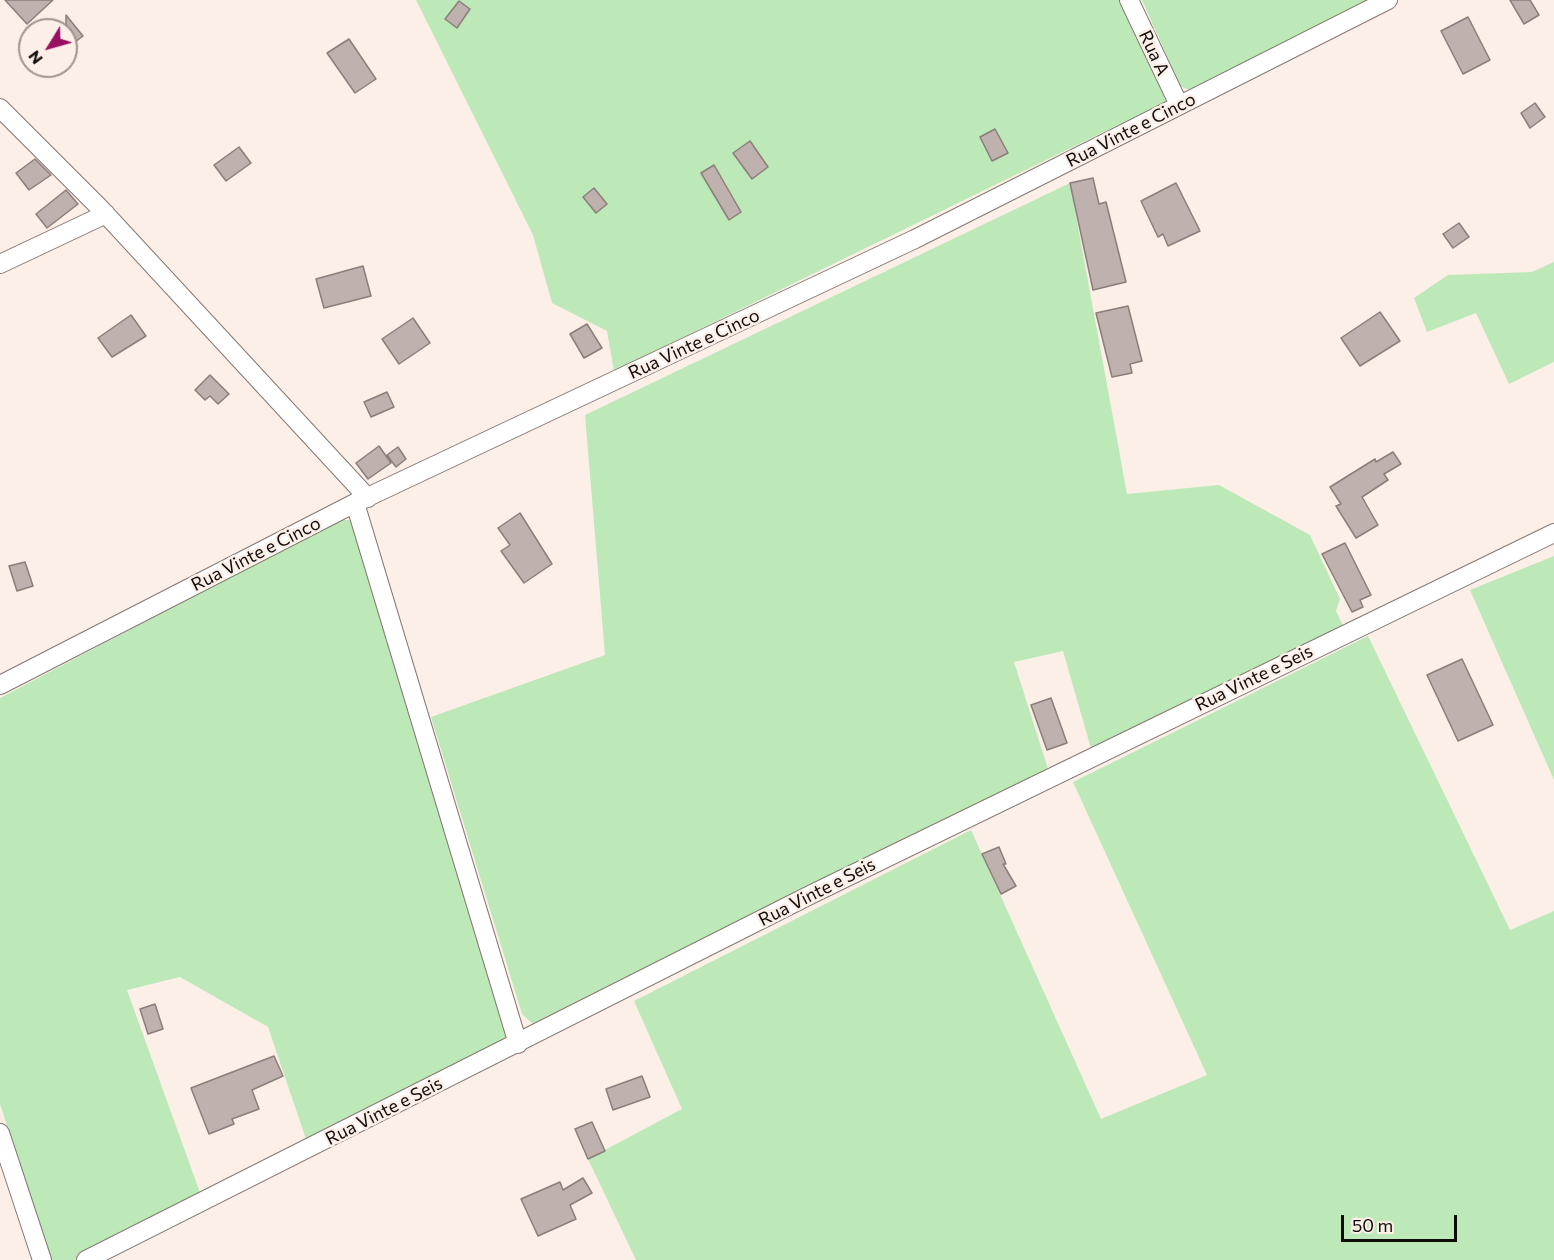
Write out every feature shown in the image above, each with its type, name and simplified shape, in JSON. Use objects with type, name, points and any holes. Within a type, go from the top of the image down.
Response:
[{"type":"street","name":"Rua A","points":[[1129,0],[1179,105]]},
{"type":"street","name":"Rua Vinte e Cinco","points":[[0,685],[362,500],[904,244],[1388,0]]},
{"type":"street","points":[[0,108],[106,214],[362,500],[518,1044]]},
{"type":"street","points":[[0,264],[106,214]]},
{"type":"street","name":"Rua Vinte e Seis","points":[[86,1260],[812,894],[1480,567],[1554,533]]},
{"type":"street","points":[[0,1133],[42,1260]]},
{"type":"green space","points":[[416,0],[1123,0],[1169,100],[614,371],[607,331],[552,303],[533,235]]},
{"type":"green space","points":[[1142,0],[1376,0],[1191,91],[1180,86]]},
{"type":"green space","points":[[1070,183],[1127,494],[1219,485],[1310,535],[1340,599],[1336,611],[1344,628],[1092,752],[1063,651],[1014,662],[1050,775],[534,1025],[522,1014],[431,717],[605,655],[585,415]]},
{"type":"green space","points":[[1554,262],[1554,362],[1509,384],[1476,313],[1427,332],[1414,298],[1448,275],[1532,272]]},
{"type":"green space","points":[[339,520],[354,520],[514,1039],[308,1145],[268,1027],[180,977],[127,990],[203,1201],[74,1260],[50,1260],[0,1104],[0,698]]},
{"type":"green space","points":[[1554,556],[1554,780],[1470,590]]},
{"type":"green space","points":[[1368,636],[1510,930],[1554,911],[1554,1260],[636,1260],[588,1159],[682,1109],[634,1001],[971,830],[1101,1119],[1207,1075],[1073,782]]},
{"type":"building","points":[[5,0],[53,0],[34,18],[22,18]]},
{"type":"building","points":[[1510,0],[1530,0],[1539,15],[1524,24]]},
{"type":"building","points":[[459,1],[470,9],[457,28],[445,19]]},
{"type":"building","points":[[1468,17],[1490,60],[1463,74],[1441,31]]},
{"type":"building","points":[[78,30],[83,36],[78,40]]},
{"type":"building","points":[[349,39],[376,79],[355,93],[327,53]]},
{"type":"building","points":[[1535,103],[1545,117],[1530,128],[1521,113]]},
{"type":"building","points":[[995,129],[1008,153],[992,161],[980,137]]},
{"type":"building","points":[[750,141],[768,167],[752,179],[733,153]]},
{"type":"building","points":[[239,147],[251,163],[226,181],[214,165]]},
{"type":"building","points":[[35,159],[51,175],[29,190],[16,173]]},
{"type":"building","points":[[714,165],[741,212],[729,220],[701,173]]},
{"type":"building","points":[[1093,178],[1099,204],[1106,202],[1126,282],[1093,290],[1070,183]]},
{"type":"building","points":[[1176,183],[1200,231],[1168,246],[1163,234],[1158,237],[1141,201]]},
{"type":"building","points":[[594,188],[607,204],[596,213],[583,197]]},
{"type":"building","points":[[66,190],[78,204],[47,228],[36,214]]},
{"type":"building","points":[[1459,223],[1469,237],[1453,248],[1443,234]]},
{"type":"building","points":[[363,266],[371,296],[324,308],[316,279]]},
{"type":"building","points":[[1128,306],[1142,361],[1130,364],[1132,373],[1112,377],[1096,313]]},
{"type":"building","points":[[1380,312],[1400,341],[1360,366],[1341,338]]},
{"type":"building","points":[[131,315],[146,336],[112,357],[98,338]]},
{"type":"building","points":[[413,318],[430,343],[399,364],[382,339]]},
{"type":"building","points":[[587,324],[602,348],[584,358],[570,334]]},
{"type":"building","points":[[210,375],[229,394],[218,404],[210,396],[205,400],[195,390]]},
{"type":"building","points":[[387,392],[394,407],[371,417],[364,402]]},
{"type":"building","points":[[379,446],[391,463],[368,479],[356,463]]},
{"type":"building","points":[[398,447],[406,459],[396,467],[387,455]]},
{"type":"building","points":[[1393,452],[1401,464],[1384,474],[1388,480],[1362,497],[1378,525],[1356,538],[1336,506],[1341,504],[1330,487],[1375,459],[1376,462]]},
{"type":"building","points":[[520,513],[552,564],[524,583],[501,551],[510,545],[498,528]]},
{"type":"building","points":[[1345,543],[1371,595],[1360,600],[1363,607],[1352,612],[1322,554]]},
{"type":"building","points":[[25,562],[33,586],[17,591],[9,566]]},
{"type":"building","points":[[1462,659],[1493,725],[1458,741],[1427,675]]},
{"type":"building","points":[[1051,698],[1067,743],[1047,750],[1031,705]]},
{"type":"building","points":[[999,847],[1006,864],[1003,864],[1016,886],[1001,894],[982,854]]},
{"type":"building","points":[[155,1004],[163,1029],[148,1034],[140,1009]]},
{"type":"building","points":[[274,1056],[283,1076],[252,1090],[259,1109],[232,1119],[234,1124],[209,1134],[191,1088]]},
{"type":"building","points":[[642,1076],[650,1097],[613,1110],[606,1089]]},
{"type":"building","points":[[592,1122],[605,1151],[588,1159],[575,1129]]},
{"type":"building","points":[[583,1178],[592,1193],[570,1205],[576,1219],[538,1236],[521,1199],[560,1182],[563,1190]]}]
